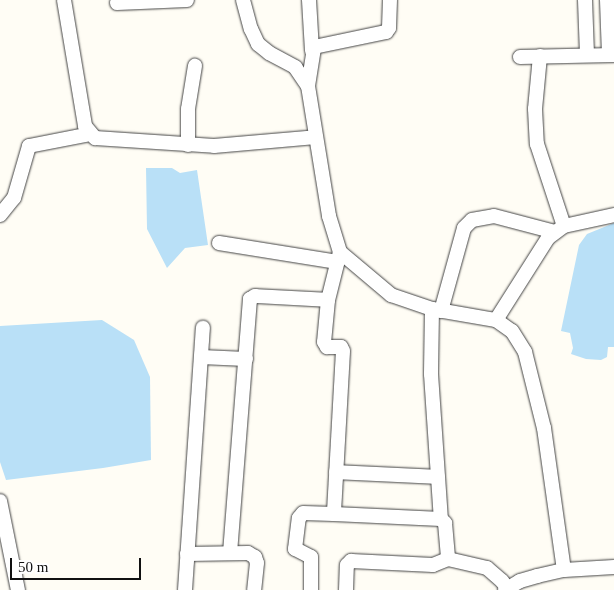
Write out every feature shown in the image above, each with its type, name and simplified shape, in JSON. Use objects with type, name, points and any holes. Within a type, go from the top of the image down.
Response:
[{"type":"street","points":[[64,0],[85,126],[95,138],[214,146],[316,137]]},
{"type":"street","points":[[116,3],[187,0]]},
{"type":"street","points":[[243,0],[251,30],[258,44],[268,53],[295,67],[308,86]]},
{"type":"street","points":[[309,0],[312,51],[308,86],[329,216],[338,257],[328,300],[325,345],[341,347],[343,351],[334,514]]},
{"type":"street","points":[[312,51],[317,46],[386,32],[389,28],[390,0]]},
{"type":"street","points":[[585,0],[587,55]]},
{"type":"street","points":[[520,57],[611,55],[607,0]]},
{"type":"street","points":[[540,56],[535,109],[537,144],[560,229]]},
{"type":"street","points":[[188,145],[188,109],[195,66]]},
{"type":"street","points":[[0,215],[9,205],[16,191],[29,146],[90,134]]},
{"type":"street","points":[[496,320],[548,238],[560,229],[614,215]]},
{"type":"street","points":[[448,560],[445,523],[441,519],[431,374],[437,310],[464,228],[472,220],[494,216],[560,229]]},
{"type":"street","points":[[219,244],[338,257],[391,295],[437,310],[496,320],[512,330],[525,352],[544,428],[564,570]]},
{"type":"street","points":[[230,553],[250,297],[328,300]]},
{"type":"street","points":[[185,590],[203,328]]},
{"type":"street","points":[[201,357],[246,360]]},
{"type":"street","points":[[336,472],[438,477]]},
{"type":"street","points":[[0,501],[18,590]]},
{"type":"street","points":[[311,590],[311,556],[296,549],[300,518],[303,513],[441,519]]},
{"type":"street","points":[[187,554],[248,553],[254,557],[257,563],[254,590]]},
{"type":"street","points":[[346,590],[347,565],[351,561],[433,565],[448,560],[487,568],[502,581],[506,589],[537,576],[564,570],[614,567]]},
{"type":"water","points":[[146,168],[172,168],[180,173],[197,170],[208,245],[185,248],[167,268],[147,229]]},
{"type":"water","points":[[614,223],[614,347],[608,347],[607,357],[601,360],[586,359],[571,354],[573,348],[570,333],[561,331],[579,245],[587,234]]},
{"type":"water","points":[[102,320],[134,340],[150,377],[151,460],[6,480],[0,462],[0,326]]}]
